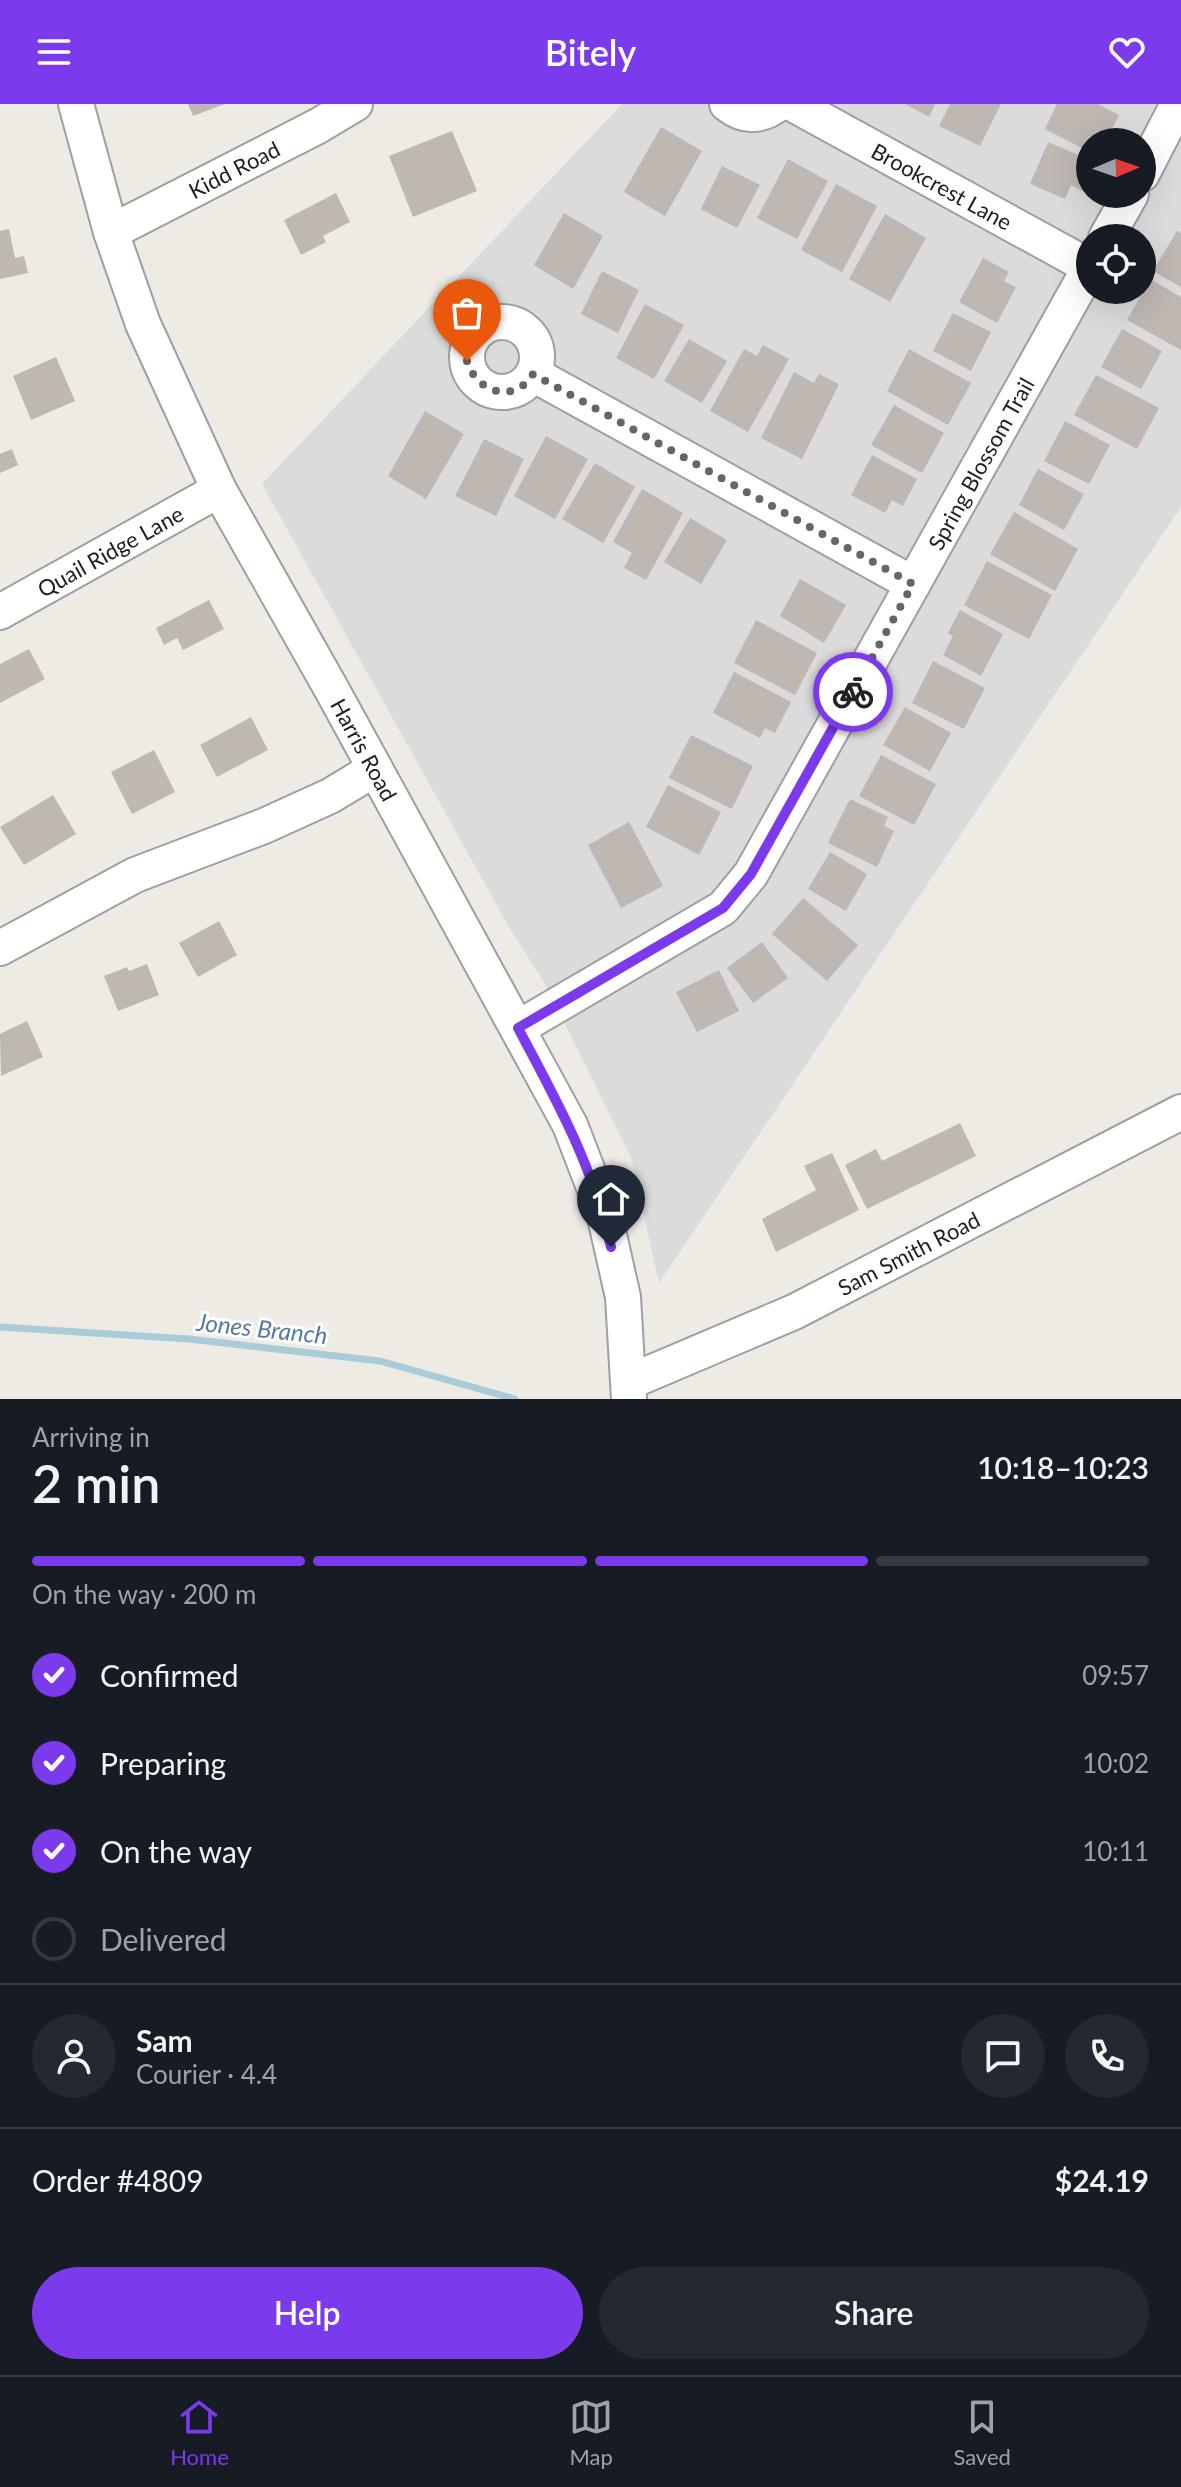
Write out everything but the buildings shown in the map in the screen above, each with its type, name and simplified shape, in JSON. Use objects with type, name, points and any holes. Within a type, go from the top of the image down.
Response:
[{"type":"street","name":"Harris Road","points":[[76,104],[111,232],[143,324],[219,490],[570,1125],[604,1213],[623,1297],[629,1390]]},
{"type":"street","name":"Kidd Road","points":[[111,232],[355,104]]},
{"type":"street","points":[[727,104],[746,115],[758,115],[778,104]]},
{"type":"street","name":"Brookcrest Lane","points":[[793,104],[1076,259]]},
{"type":"street","points":[[1156,147],[1178,104]]},
{"type":"street","name":"Spring Blossom Trail","points":[[518,1028],[723,908],[751,874],[1076,292]]},
{"type":"street","points":[[533,374],[913,584]]},
{"type":"street","name":"Quail Ridge Lane","points":[[0,612],[219,490]]},
{"type":"street","points":[[0,948],[135,875],[264,826],[330,796],[375,769]]},
{"type":"street","name":"Sam Smith Road","points":[[629,1390],[794,1312],[1181,1112]]},
{"type":"shaded area","points":[[622,104],[1181,104],[1181,507],[659,1283],[631,1157],[544,982],[510,929],[262,484]]},
{"type":"waterway","name":"Jones Branch","points":[[0,1327],[189,1339],[380,1361],[515,1399]]},
{"type":"way so far","points":[[467,361],[478,382],[499,392],[511,392],[522,387],[533,374],[913,584],[853,692]]},
{"type":"route","points":[[611,1247],[604,1213],[570,1125],[518,1028],[723,908],[751,874],[853,692]]}]
